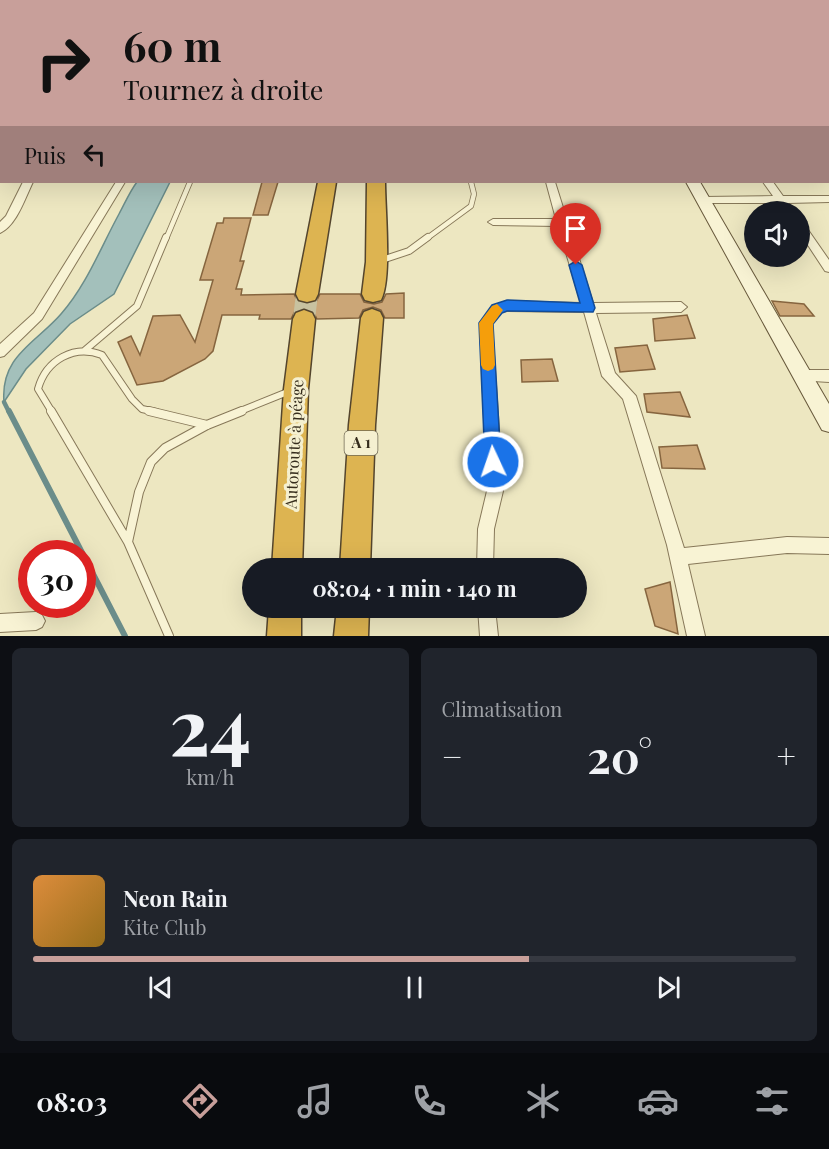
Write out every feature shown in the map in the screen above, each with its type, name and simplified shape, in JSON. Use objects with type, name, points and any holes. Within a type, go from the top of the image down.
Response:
[{"type":"highway","name":"Autoroute à péage","points":[[288,558],[296,389],[305,307],[327,183]]},
{"type":"highway","name":"A 1","points":[[355,558],[362,425],[376,262],[376,183]]},
{"type":"highway","points":[[284,636],[285,618]]},
{"type":"highway","points":[[351,636],[352,618]]},
{"type":"street","points":[[0,229],[10,218],[28,183]]},
{"type":"street","points":[[0,352],[38,316],[119,183]]},
{"type":"street","points":[[550,183],[609,376],[629,396],[678,557],[696,636]]},
{"type":"street","points":[[694,183],[829,423]]},
{"type":"street","points":[[769,183],[780,199]]},
{"type":"street","points":[[703,200],[829,199]]},
{"type":"street","points":[[493,222],[563,223]]},
{"type":"street","points":[[810,240],[829,268]]},
{"type":"street","points":[[484,558],[487,513],[495,491],[486,323],[497,309],[507,306],[681,307]]},
{"type":"street","points":[[802,376],[829,376]]},
{"type":"street","points":[[678,557],[787,545],[829,546]]},
{"type":"street","points":[[488,618],[489,636]]},
{"type":"street","points":[[0,623],[36,621]]},
{"type":"lane","points":[[84,351],[100,334],[125,318],[137,306],[190,183]]},
{"type":"lane","points":[[376,262],[409,251],[471,206],[474,200],[471,183]]},
{"type":"lane","points":[[169,636],[128,542],[38,389],[43,371],[55,361],[69,353],[92,351],[102,355],[132,399],[142,409],[207,425]]},
{"type":"lane","points":[[128,542],[139,492],[151,462],[165,448],[207,425],[296,389]]},
{"type":"water","points":[[136,183],[170,183],[114,294],[70,324],[26,369],[4,402],[4,386],[14,362],[70,303],[93,266]]},
{"type":"building","points":[[262,183],[278,183],[268,215],[253,215]]},
{"type":"building","points":[[224,218],[251,218],[240,261],[244,261],[236,289],[242,289],[241,295],[294,294],[298,302],[308,304],[316,302],[320,294],[360,294],[364,302],[374,304],[382,302],[386,294],[404,293],[404,318],[385,318],[381,310],[373,307],[363,310],[359,318],[317,319],[313,311],[305,308],[295,311],[291,319],[259,319],[260,315],[222,315],[213,351],[205,359],[163,381],[137,385],[118,342],[131,336],[140,355],[153,316],[180,315],[195,342],[213,280],[200,280],[217,223],[223,223]]},
{"type":"building","points":[[772,301],[804,304],[814,316],[780,316]]},
{"type":"building","points":[[687,315],[695,338],[655,341],[653,319]]},
{"type":"building","points":[[647,345],[655,369],[620,372],[615,348]]},
{"type":"building","points":[[552,359],[558,381],[522,382],[521,360]]},
{"type":"building","points":[[680,392],[690,417],[647,412],[644,394]]},
{"type":"building","points":[[697,445],[705,469],[662,468],[659,447]]},
{"type":"building","points":[[670,582],[678,634],[655,626],[645,589]]},
{"type":"waterway","points":[[4,402],[9,412]]},
{"type":"waterway","points":[[9,411],[125,636]]},
{"type":"tunnel","points":[[304,319],[307,294]]},
{"type":"slow traffic","points":[[488,365],[486,323],[497,310]]},
{"type":"route","points":[[493,462],[486,323],[497,309],[507,306],[589,308],[576,265]]}]
